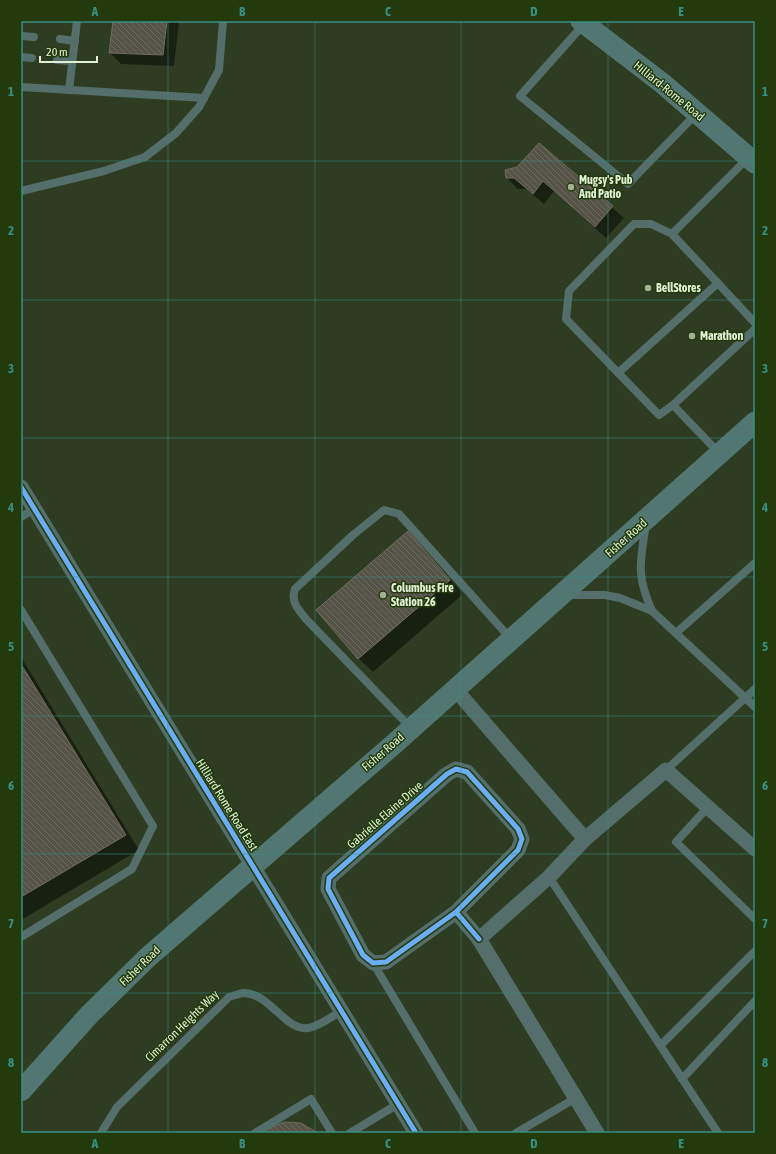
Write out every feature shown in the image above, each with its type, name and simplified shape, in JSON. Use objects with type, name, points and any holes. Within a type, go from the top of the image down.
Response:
[{"type":"main road","name":"Hilliard-Rome Road","points":[[583,22],[662,83],[752,160]]},
{"type":"main road","name":"Fisher Road","points":[[21,1092],[89,1015],[148,957],[456,689],[755,422]]},
{"type":"street","name":"Hilliard Rome Road East","points":[[21,487],[416,1133]]},
{"type":"street","points":[[456,689],[585,839]]},
{"type":"street","name":"Gabrielle Elaine Drive","points":[[456,769],[467,772],[518,829],[522,838],[518,850],[456,912],[386,962],[373,963],[363,955],[333,902],[328,889],[329,878],[447,774],[456,769]]},
{"type":"street","points":[[480,938],[549,877],[585,839],[666,770],[755,849]]},
{"type":"street","points":[[456,912],[480,938],[597,1133]]},
{"type":"lane","points":[[69,90],[77,21]]},
{"type":"lane","points":[[21,191],[104,171],[145,157],[176,132],[199,107],[219,70],[223,21]]},
{"type":"lane","points":[[583,22],[520,96],[628,184],[697,113]]},
{"type":"lane","points":[[21,36],[34,37]]},
{"type":"lane","points":[[60,39],[75,41]]},
{"type":"lane","points":[[21,57],[32,58]]},
{"type":"lane","points":[[58,60],[72,61]]},
{"type":"lane","points":[[21,87],[204,98]]},
{"type":"lane","points":[[672,234],[752,160]]},
{"type":"lane","points":[[755,323],[672,234],[651,224],[634,224],[569,291],[566,319],[658,415],[673,405],[755,328]]},
{"type":"lane","points":[[618,373],[718,283]]},
{"type":"lane","points":[[673,405],[720,454]]},
{"type":"lane","points":[[21,517],[34,509]]},
{"type":"lane","points":[[411,728],[306,619],[296,608],[294,602],[293,594],[295,590],[353,536],[384,510],[399,514],[511,640]]},
{"type":"lane","points":[[646,520],[640,564],[640,578],[652,611]]},
{"type":"lane","points":[[676,633],[755,563]]},
{"type":"lane","points":[[562,594],[605,595],[620,598],[652,611],[755,707]]},
{"type":"lane","points":[[21,610],[153,826],[132,869],[21,938]]},
{"type":"lane","points":[[666,770],[755,689]]},
{"type":"lane","points":[[708,807],[676,842],[755,919]]},
{"type":"lane","points":[[549,877],[718,1133]]},
{"type":"lane","points":[[661,1046],[755,951]]},
{"type":"lane","points":[[373,963],[475,1133]]},
{"type":"lane","name":"Cimarron Heights Way","points":[[101,1133],[117,1107],[229,997],[244,993],[257,997],[269,1003],[296,1026],[307,1028],[317,1025],[341,1010]]},
{"type":"lane","points":[[682,1079],[755,1001]]},
{"type":"lane","points":[[516,1133],[576,1098]]},
{"type":"lane","points":[[255,1133],[311,1099],[332,1133]]},
{"type":"lane","points":[[350,1133],[398,1104]]},
{"type":"building","points":[[113,21],[167,21],[163,55],[109,53]]},
{"type":"building","name":"Mugsy's Pub And Patio","points":[[539,143],[613,206],[595,227],[543,181],[533,194],[514,178],[506,178],[505,170],[517,167]]},
{"type":"building","name":"Columbus Fire Station 26","points":[[408,531],[450,580],[358,659],[316,610]]},
{"type":"building","points":[[21,664],[126,835],[21,897]]},
{"type":"building","points":[[285,1122],[301,1123],[318,1133],[261,1133],[270,1127]]},
{"type":"cycle path","points":[[21,487],[416,1133]]},
{"type":"cycle path","points":[[456,912],[518,850],[522,839],[518,829],[467,772],[456,769],[447,774],[329,878],[328,889],[363,955],[373,963],[386,962],[456,912],[479,939]]},
{"type":"place","name":"Mugsy's Pub And Patio","points":[[571,187]]},
{"type":"place","name":"BellStores","points":[[648,288]]},
{"type":"place","name":"Marathon","points":[[692,336]]},
{"type":"place","name":"Columbus Fire Station 26","points":[[383,595]]}]
